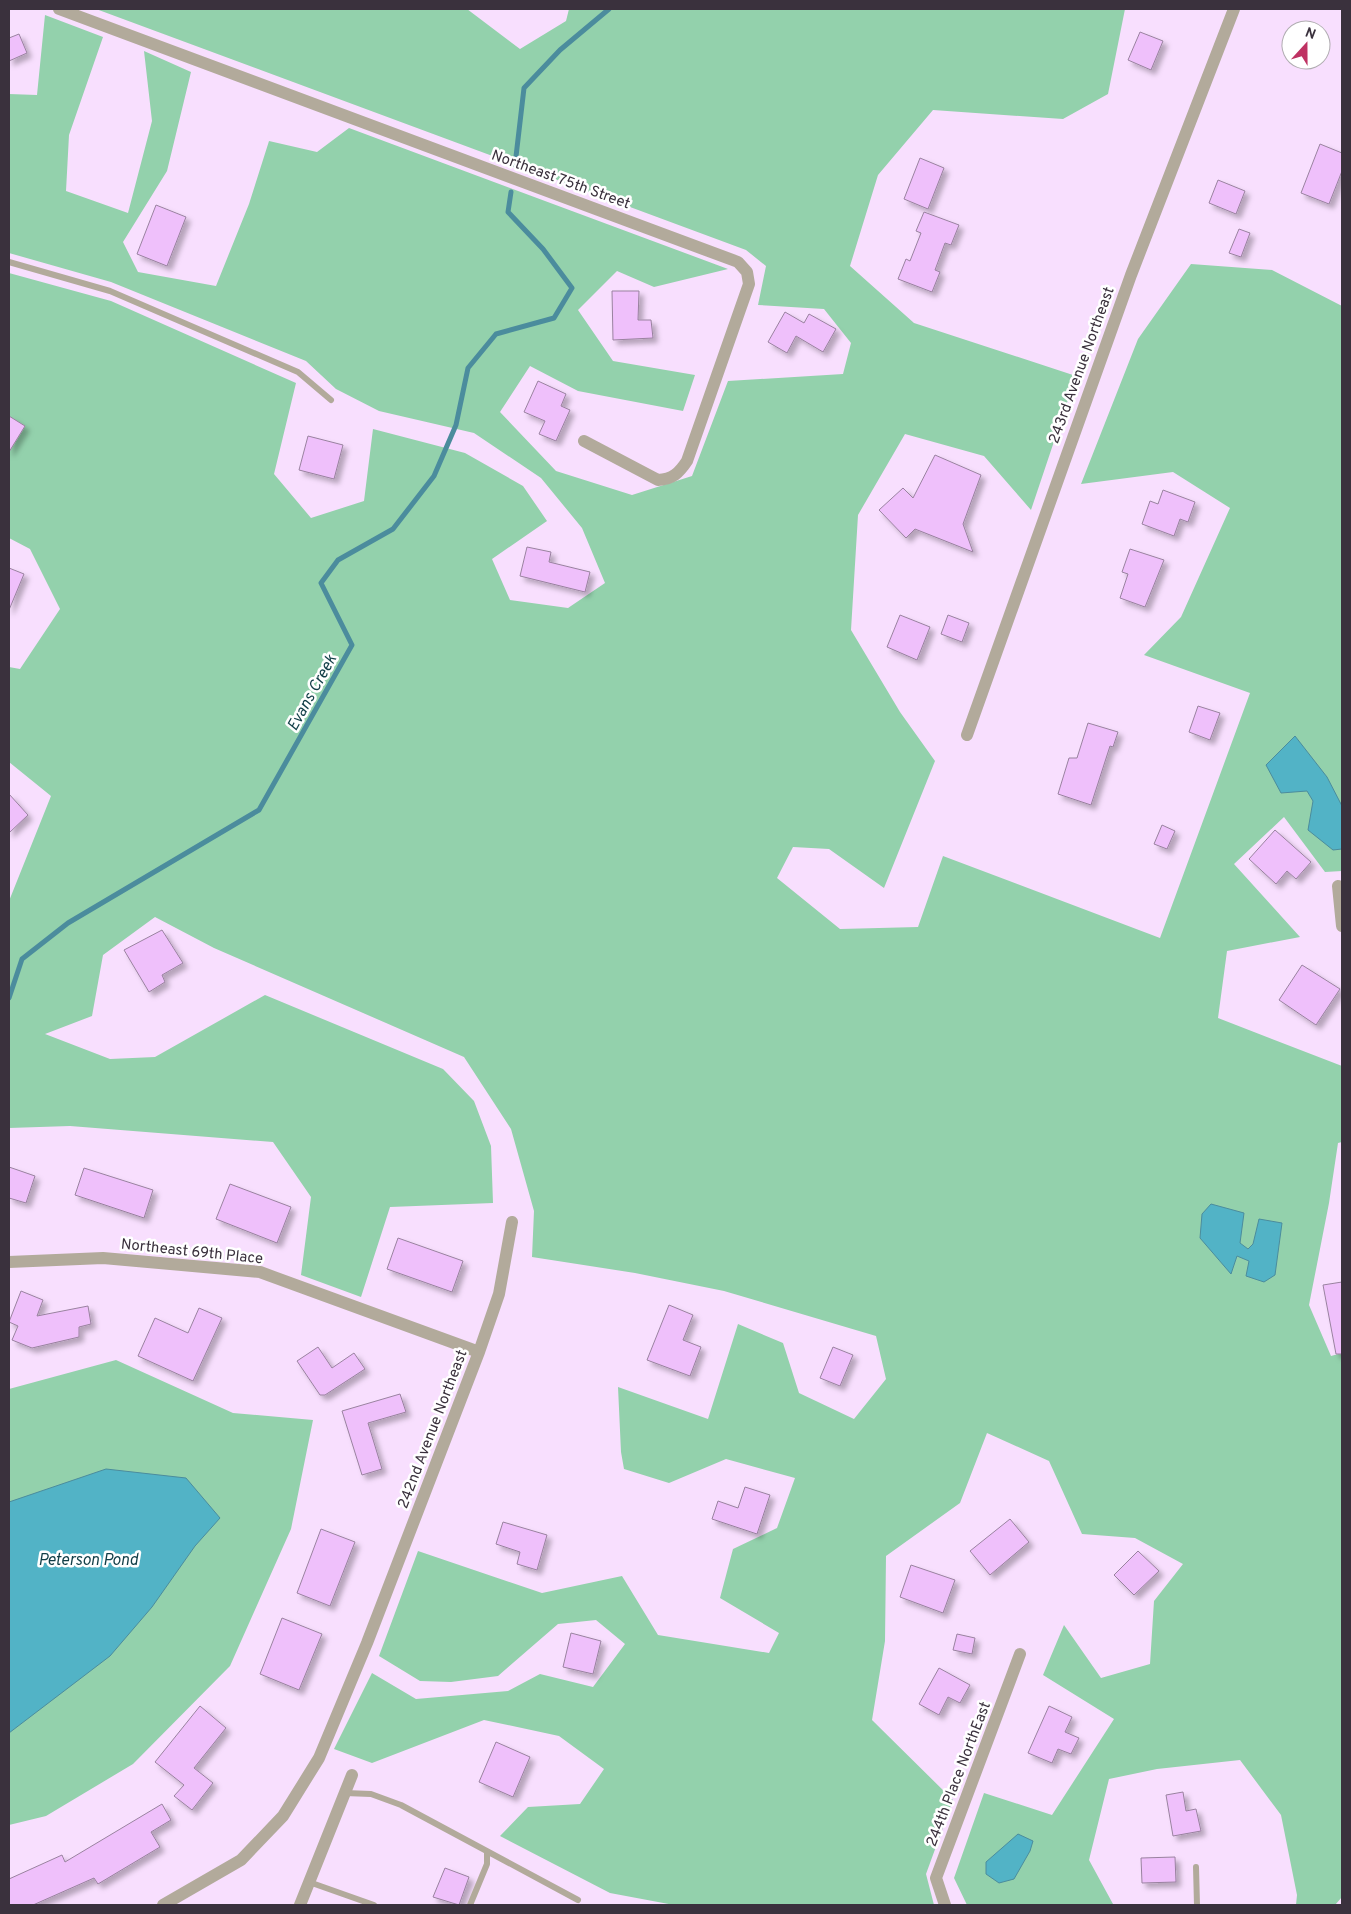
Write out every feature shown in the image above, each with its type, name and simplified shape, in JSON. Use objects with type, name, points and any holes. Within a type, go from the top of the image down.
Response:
[{"type":"street","name":"Northeast 75th Street","points":[[59,9],[738,262],[748,272],[749,284],[687,461],[679,473],[669,479],[658,480],[584,441]]},
{"type":"street","name":"243rd Avenue Northeast","points":[[967,735],[1131,275],[1234,9]]},
{"type":"street","points":[[1338,886],[1342,926]]},
{"type":"street","name":"242nd Avenue Northeast","points":[[163,1905],[241,1860],[283,1816],[319,1758],[367,1643],[479,1352],[499,1294],[512,1222]]},
{"type":"street","name":"Northeast 69th Place","points":[[9,1262],[103,1258],[260,1272],[479,1352]]},
{"type":"street","name":"244th Place NorthEast","points":[[945,1905],[936,1878],[1020,1654]]},
{"type":"street","points":[[300,1905],[352,1775]]},
{"type":"lane","points":[[9,262],[119,295],[298,372],[331,400]]},
{"type":"lane","points":[[346,1792],[371,1794],[401,1805],[578,1900]]},
{"type":"lane","points":[[470,1905],[487,1864],[487,1852]]},
{"type":"lane","points":[[1196,1867],[1197,1905]]},
{"type":"lane","points":[[309,1882],[374,1905]]},
{"type":"green space","points":[[96,9],[467,9],[520,49],[566,21],[569,9],[1125,9],[1108,94],[1063,119],[933,110],[878,175],[850,266],[914,323],[1076,376],[1031,510],[984,456],[905,434],[858,515],[851,630],[900,712],[935,761],[884,888],[829,849],[793,847],[777,878],[840,929],[918,927],[943,856],[1160,938],[1250,693],[1144,655],[1181,617],[1230,508],[1173,472],[1081,484],[1138,339],[1191,264],[1272,270],[1342,306],[1342,871],[1325,872],[1284,817],[1234,864],[1300,937],[1227,951],[1218,1018],[1342,1066],[1342,1142],[1338,1143],[1329,1203],[1309,1305],[1331,1356],[1342,1353],[1342,1897],[1335,1905],[1296,1905],[1297,1895],[1281,1815],[1240,1760],[1157,1769],[1109,1779],[1089,1860],[1115,1905],[967,1905],[954,1878],[984,1793],[1052,1815],[1114,1719],[1043,1675],[1064,1625],[1101,1678],[1150,1664],[1154,1601],[1183,1564],[1135,1538],[1082,1534],[1049,1461],[987,1433],[960,1503],[886,1556],[885,1641],[872,1720],[953,1800],[926,1874],[934,1905],[674,1905],[610,1893],[500,1836],[528,1807],[580,1804],[604,1769],[559,1736],[484,1720],[372,1763],[334,1749],[372,1673],[416,1699],[508,1691],[540,1674],[593,1687],[625,1644],[596,1620],[558,1624],[498,1676],[451,1682],[420,1681],[379,1656],[418,1551],[542,1593],[622,1576],[658,1635],[769,1653],[779,1633],[720,1598],[733,1549],[777,1528],[795,1478],[726,1459],[669,1483],[624,1469],[621,1452],[618,1387],[708,1419],[738,1324],[783,1343],[799,1393],[854,1419],[886,1379],[876,1336],[724,1291],[635,1273],[532,1257],[534,1211],[511,1129],[464,1057],[214,948],[155,917],[103,955],[92,1016],[45,1034],[110,1059],[155,1057],[265,995],[443,1069],[474,1101],[491,1146],[493,1203],[390,1207],[361,1297],[301,1275],[311,1197],[273,1142],[70,1126],[9,1128],[9,901],[51,796],[9,762],[9,667],[20,669],[60,609],[30,549],[9,538],[9,273],[111,301],[296,383],[274,474],[311,518],[364,501],[373,429],[465,453],[523,486],[547,521],[492,559],[510,600],[568,608],[605,583],[582,528],[541,478],[474,433],[379,411],[336,389],[306,361],[111,282],[9,253],[9,94],[37,95],[45,15],[103,37],[69,135],[66,191],[128,213],[152,121],[144,51],[191,72],[167,171],[123,242],[138,272],[216,286],[249,204],[269,141],[317,152],[349,128],[728,269],[654,287],[617,271],[578,310],[613,361],[695,375],[683,411],[578,391],[530,366],[500,412],[556,471],[632,495],[692,476],[728,381],[843,374],[851,343],[824,309],[758,305],[766,266],[746,250]]},
{"type":"green space","points":[[116,1360],[233,1413],[313,1420],[291,1529],[230,1666],[133,1764],[46,1816],[9,1825],[9,1389]]},
{"type":"water","points":[[1295,736],[1327,777],[1342,806],[1342,849],[1333,850],[1308,830],[1313,801],[1307,791],[1281,793],[1266,765]]},
{"type":"water","points":[[1211,1204],[1244,1213],[1240,1243],[1248,1249],[1253,1244],[1259,1219],[1282,1223],[1275,1275],[1264,1282],[1246,1276],[1249,1261],[1237,1256],[1231,1274],[1200,1238],[1202,1214]]},
{"type":"water","name":"Peterson Pond","points":[[106,1469],[186,1478],[220,1518],[195,1546],[152,1607],[110,1656],[9,1733],[9,1502]]},
{"type":"water","points":[[1018,1834],[1033,1841],[1030,1851],[1014,1879],[999,1883],[986,1874],[986,1862]]},
{"type":"building","points":[[1140,32],[1163,41],[1151,70],[1128,60]]},
{"type":"building","points":[[19,34],[27,53],[9,61],[9,38]]},
{"type":"building","points":[[1320,144],[1342,153],[1342,171],[1329,204],[1301,193]]},
{"type":"building","points":[[920,158],[944,168],[928,209],[904,199]]},
{"type":"building","points":[[1218,180],[1245,191],[1236,214],[1209,203]]},
{"type":"building","points":[[156,205],[186,217],[167,266],[137,254]]},
{"type":"building","points":[[924,212],[959,225],[951,245],[945,243],[935,270],[940,272],[932,292],[898,279],[906,259],[910,261],[921,233],[916,231]]},
{"type":"building","points":[[1239,229],[1250,233],[1241,257],[1229,253]]},
{"type":"building","points":[[612,291],[639,291],[638,320],[651,320],[653,338],[613,340]]},
{"type":"building","points":[[785,312],[804,323],[809,314],[836,329],[823,352],[796,336],[787,353],[768,342]]},
{"type":"building","points":[[538,381],[566,394],[561,406],[570,410],[556,441],[539,434],[545,421],[524,412]]},
{"type":"building","points":[[9,416],[25,426],[9,452]]},
{"type":"building","points":[[308,436],[343,445],[334,479],[299,470]]},
{"type":"building","points":[[935,455],[981,475],[963,524],[973,552],[915,529],[906,538],[879,510],[903,488],[913,498]]},
{"type":"building","points":[[1163,490],[1195,502],[1188,522],[1180,519],[1174,536],[1142,524],[1150,501],[1158,504]]},
{"type":"building","points":[[527,547],[551,552],[549,562],[590,572],[585,592],[520,576]]},
{"type":"building","points":[[1130,549],[1164,560],[1145,607],[1120,598],[1128,574],[1122,572]]},
{"type":"building","points":[[9,568],[24,574],[9,610]]},
{"type":"building","points":[[900,615],[930,627],[917,660],[887,647]]},
{"type":"building","points":[[948,615],[969,623],[962,642],[941,634]]},
{"type":"building","points":[[1198,706],[1220,713],[1210,740],[1189,732]]},
{"type":"building","points":[[1088,723],[1118,732],[1113,747],[1110,746],[1091,805],[1058,794],[1069,758],[1077,758]]},
{"type":"building","points":[[9,794],[28,815],[9,833]]},
{"type":"building","points":[[1162,825],[1175,831],[1167,849],[1154,844]]},
{"type":"building","points":[[1275,830],[1311,862],[1296,879],[1287,871],[1276,884],[1249,859]]},
{"type":"building","points":[[162,930],[183,963],[162,975],[165,982],[149,992],[124,950]]},
{"type":"building","points":[[1302,965],[1340,989],[1316,1025],[1279,1000]]},
{"type":"building","points":[[9,1167],[35,1176],[26,1203],[9,1198]]},
{"type":"building","points":[[84,1168],[153,1190],[144,1218],[75,1195]]},
{"type":"building","points":[[230,1184],[291,1207],[277,1243],[216,1219]]},
{"type":"building","points":[[398,1238],[463,1261],[452,1292],[387,1269]]},
{"type":"building","points":[[1342,1282],[1342,1354],[1336,1354],[1323,1285]]},
{"type":"building","points":[[21,1291],[43,1300],[37,1316],[88,1306],[91,1324],[79,1327],[79,1337],[32,1348],[12,1340],[18,1326],[9,1322]]},
{"type":"building","points":[[669,1305],[693,1315],[683,1340],[701,1347],[690,1376],[647,1360]]},
{"type":"building","points":[[199,1308],[222,1318],[193,1381],[138,1356],[155,1318],[188,1333]]},
{"type":"building","points":[[318,1347],[332,1368],[354,1353],[365,1369],[325,1395],[320,1395],[297,1361]]},
{"type":"building","points":[[833,1347],[853,1355],[840,1386],[820,1378]]},
{"type":"building","points":[[400,1394],[406,1412],[368,1423],[382,1469],[362,1475],[342,1411]]},
{"type":"building","points":[[745,1487],[770,1495],[757,1534],[712,1519],[718,1501],[738,1508]]},
{"type":"building","points":[[1010,1519],[1029,1542],[990,1575],[970,1551]]},
{"type":"building","points":[[503,1522],[547,1535],[537,1570],[517,1564],[520,1552],[496,1544]]},
{"type":"building","points":[[321,1529],[355,1542],[330,1606],[297,1593]]},
{"type":"building","points":[[1138,1551],[1159,1571],[1134,1595],[1114,1575]]},
{"type":"building","points":[[911,1565],[955,1580],[943,1613],[900,1597]]},
{"type":"building","points":[[282,1618],[322,1634],[299,1690],[260,1674]]},
{"type":"building","points":[[571,1633],[601,1641],[593,1674],[563,1667]]},
{"type":"building","points":[[957,1634],[975,1638],[972,1654],[953,1650]]},
{"type":"building","points":[[939,1668],[970,1685],[960,1703],[948,1697],[939,1715],[919,1704]]},
{"type":"building","points":[[200,1706],[226,1728],[194,1768],[213,1783],[192,1810],[174,1796],[184,1785],[155,1762]]},
{"type":"building","points":[[1049,1706],[1072,1717],[1065,1732],[1079,1738],[1071,1754],[1058,1749],[1052,1763],[1028,1753]]},
{"type":"building","points":[[496,1742],[530,1757],[513,1797],[479,1782]]},
{"type":"building","points":[[1183,1792],[1186,1811],[1196,1809],[1201,1831],[1173,1836],[1166,1795]]},
{"type":"building","points":[[162,1804],[171,1820],[151,1832],[160,1847],[98,1884],[94,1878],[33,1905],[9,1905],[9,1879],[62,1855],[65,1862]]},
{"type":"building","points":[[1175,1857],[1176,1882],[1142,1883],[1141,1858]]},
{"type":"building","points":[[445,1868],[469,1877],[459,1905],[433,1897]]},
{"type":"waterway","name":"Evans Creek","points":[[515,165],[524,88],[560,50],[609,9]]},
{"type":"waterway","name":"Evans Creek","points":[[9,998],[22,959],[68,923],[259,810],[352,645],[321,583],[338,560],[393,529],[434,476],[456,425],[468,368],[496,334],[554,318],[572,288],[543,249],[508,212],[511,192]]}]
